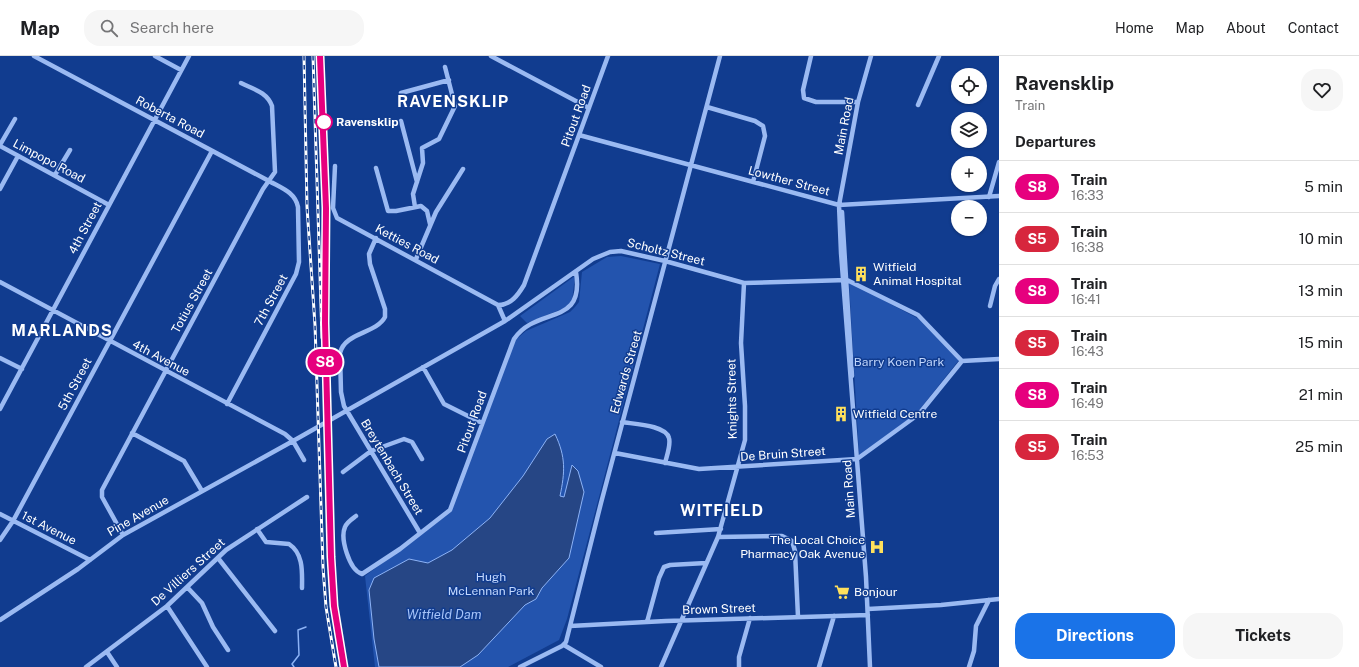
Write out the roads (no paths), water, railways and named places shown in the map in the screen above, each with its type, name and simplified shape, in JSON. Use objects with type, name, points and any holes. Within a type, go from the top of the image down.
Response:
[{"type":"street","name":"Roberta Road","points":[[34,56],[269,181],[287,191],[295,198]]},
{"type":"street","points":[[155,56],[181,70]]},
{"type":"street","name":"4th Street","points":[[0,409],[189,56]]},
{"type":"street","points":[[491,56],[589,108]]},
{"type":"street","name":"Pitout Road","points":[[498,305],[504,305],[511,301],[524,285],[608,56]]},
{"type":"street","name":"Edwards Street","points":[[564,644],[720,56]]},
{"type":"street","points":[[811,56],[802,90],[804,98],[816,102],[858,102]]},
{"type":"street","name":"Main Road","points":[[870,667],[868,609],[841,203],[858,102],[871,56]]},
{"type":"street","points":[[918,105],[939,56]]},
{"type":"street","points":[[415,207],[412,196],[424,159],[422,148],[439,140],[455,109],[455,100],[445,67]]},
{"type":"street","points":[[402,93],[449,80]]},
{"type":"street","name":"Totius Street","points":[[123,535],[101,494],[165,371],[275,172],[272,106],[268,97],[264,94],[241,83]]},
{"type":"street","points":[[707,107],[755,121],[763,126],[765,136],[753,182]]},
{"type":"street","points":[[0,145],[15,120]]},
{"type":"street","points":[[401,121],[417,182]]},
{"type":"street","name":"Lowther Street","points":[[579,135],[753,182],[841,203],[999,196]]},
{"type":"street","name":"Limpopo Road","points":[[0,145],[109,205]]},
{"type":"street","points":[[55,175],[70,150]]},
{"type":"street","name":"5th Street","points":[[0,540],[13,521],[212,151]]},
{"type":"street","points":[[0,189],[18,156]]},
{"type":"street","points":[[989,197],[999,162]]},
{"type":"street","name":"Ketties Road","points":[[335,166],[333,208],[334,214],[339,220],[416,259],[498,305]]},
{"type":"street","points":[[376,168],[388,211],[421,206],[426,210],[430,224]]},
{"type":"street","points":[[416,259],[430,224],[445,196],[463,169]]},
{"type":"street","name":"7th Street","points":[[227,404],[296,274],[299,262],[298,207],[295,198]]},
{"type":"street","name":"Breytenbach Street","points":[[376,238],[369,254],[370,264],[386,315],[381,323],[348,341],[342,347],[341,392],[347,411],[380,463],[420,533]]},
{"type":"street","name":"Scholtz Street","points":[[293,441],[505,321],[593,259],[613,251],[625,252],[665,261],[744,283],[845,280],[918,315],[962,361]]},
{"type":"street","name":"Pitout Road","points":[[356,516],[345,527],[347,554],[355,571],[362,574],[450,510],[514,339],[526,326],[569,308],[576,297],[576,272]]},
{"type":"street","points":[[990,306],[995,286],[999,279]]},
{"type":"street","name":"4th Avenue","points":[[0,282],[109,342],[285,434],[293,441],[304,460]]},
{"type":"street","name":"Knights Street","points":[[661,667],[718,537],[745,438],[741,343],[744,283]]},
{"type":"street","points":[[498,305],[505,321]]},
{"type":"street","points":[[0,358],[22,369]]},
{"type":"street","points":[[857,459],[919,414],[962,361],[999,359]]},
{"type":"street","points":[[423,367],[444,404],[482,423]]},
{"type":"street","points":[[622,422],[659,428],[665,431],[669,436],[670,442],[665,463]]},
{"type":"street","points":[[132,433],[184,461],[202,491]]},
{"type":"street","points":[[343,472],[371,451],[398,440],[408,439],[412,442],[422,459]]},
{"type":"street","name":"Pine Avenue","points":[[0,620],[90,560],[123,535],[293,441]]},
{"type":"street","name":"De Bruin Street","points":[[614,453],[697,469],[857,459]]},
{"type":"street","name":"De Villiers Street","points":[[86,667],[167,606],[218,558],[257,529],[307,497]]},
{"type":"street","name":"1st Avenue","points":[[0,514],[90,560]]},
{"type":"street","points":[[257,529],[266,542],[289,544],[292,546],[301,562],[302,588]]},
{"type":"street","points":[[656,534],[720,529]]},
{"type":"street","points":[[718,537],[782,536],[792,541],[795,551],[798,617]]},
{"type":"street","points":[[218,558],[275,631]]},
{"type":"street","points":[[647,622],[659,578],[664,567],[670,565],[706,563]]},
{"type":"street","points":[[187,587],[202,603],[213,627],[228,650]]},
{"type":"street","points":[[868,609],[941,606],[999,599]]},
{"type":"street","points":[[968,667],[974,651],[976,626],[988,600]]},
{"type":"street","points":[[167,606],[207,667]]},
{"type":"street","name":"Brown Street","points":[[570,626],[750,618],[868,615]]},
{"type":"street","points":[[819,667],[834,616]]},
{"type":"street","points":[[739,667],[739,657],[750,618]]},
{"type":"street","points":[[520,667],[564,644],[601,667]]},
{"type":"street","points":[[107,652],[117,667]]},
{"type":"water","name":"Witfield Dam","points":[[555,434],[559,442],[564,465],[560,496],[564,497],[572,465],[578,471],[584,492],[569,558],[542,588],[536,599],[525,605],[478,655],[460,667],[379,667],[374,639],[369,590],[374,578],[409,559],[428,563],[452,550],[490,518],[523,476],[547,439]]},
{"type":"waterway","points":[[294,667],[292,664],[299,655],[298,630],[306,627]]},
{"type":"railway","points":[[304,56],[307,207],[315,325],[323,567],[326,607],[336,667]]},
{"type":"railway","points":[[313,56],[322,338]]},
{"type":"railway","points":[[320,56],[327,232],[325,284]]},
{"type":"railway","points":[[325,332],[331,566],[334,606],[344,667]]},
{"type":"train","name":"S8","points":[[320,56],[323,95],[327,232],[325,323],[331,557],[334,606],[344,667]]},
{"type":"place","name":"Ravensklip","points":[[324,122]]},
{"type":"place","name":"Witfield Animal Hospital","points":[[861,274]]},
{"type":"place","name":"Witfield Centre","points":[[841,414]]},
{"type":"place","name":"The Local Choice Pharmacy Oak Avenue","points":[[877,547]]},
{"type":"place","name":"Bonjour","points":[[842,592]]},
{"type":"district","name":"RAVENSKLIP","points":[[453,101]]},
{"type":"district","name":"MARLANDS","points":[[62,330]]},
{"type":"district","name":"WITFIELD","points":[[722,510]]},
{"type":"park label","name":"Barry Koen Park","points":[[899,362]]},
{"type":"park label","name":"Hugh McLennan Park","points":[[491,584]]}]
